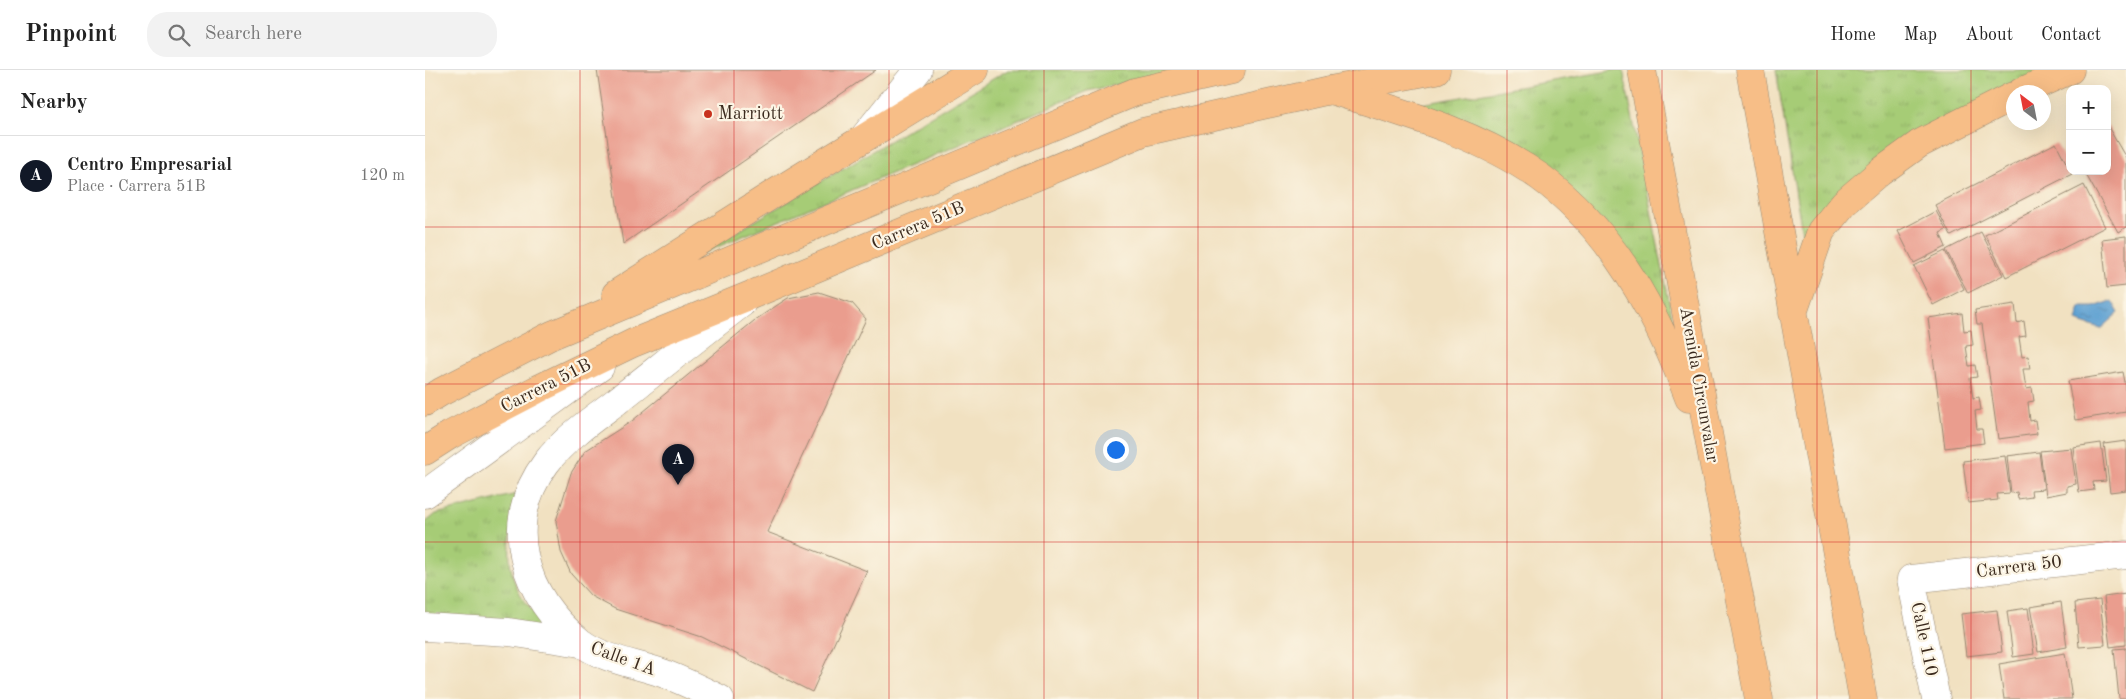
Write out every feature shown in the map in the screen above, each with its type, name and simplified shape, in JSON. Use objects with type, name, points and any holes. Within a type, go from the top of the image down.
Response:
[{"type":"main road","points":[[552,335],[975,70]]},
{"type":"main road","points":[[425,402],[552,335],[1135,92],[1231,70]]},
{"type":"main road","name":"Carrera 51B","points":[[425,451],[450,435],[536,390],[633,343],[751,296],[1143,132],[1330,90],[1436,70]]},
{"type":"main road","name":"Avenida Circunvalar","points":[[1642,70],[1715,471],[1759,699]]},
{"type":"main road","points":[[1750,70],[1792,314],[1863,699]]},
{"type":"main road","points":[[2037,85],[2070,70]]},
{"type":"main road","points":[[1330,90],[1398,112],[1491,149],[1538,176],[1579,210],[1615,254],[1660,328],[1682,378],[1715,471]]},
{"type":"main road","points":[[1792,314],[1821,231],[1844,203],[1879,173],[1919,144],[2006,100]]},
{"type":"street","points":[[861,140],[918,70]]},
{"type":"street","points":[[581,643],[551,615],[538,597],[527,571],[522,546],[523,527],[525,511],[535,482],[550,458],[571,438],[751,296]]},
{"type":"street","points":[[425,494],[633,343]]},
{"type":"street","name":"Carrera 50","points":[[1911,579],[2126,555]]},
{"type":"street","name":"Calle 110","points":[[1911,579],[1937,699]]},
{"type":"street","points":[[425,627],[509,632],[581,643]]},
{"type":"street","name":"Calle 1A","points":[[581,643],[604,655],[664,674],[720,699]]},
{"type":"green space","points":[[1008,70],[1183,70],[1087,91],[698,255]]},
{"type":"green space","points":[[1623,70],[1674,326],[1636,265],[1604,222],[1416,105]]},
{"type":"green space","points":[[1776,70],[2056,70],[2030,85],[2006,85],[2006,99],[1853,189],[1803,239]]},
{"type":"green space","points":[[517,494],[510,549],[512,574],[527,604],[557,632],[425,620],[425,523],[436,514]]},
{"type":"water","points":[[2112,301],[2119,313],[2101,329],[2076,321],[2080,307],[2094,307]]},
{"type":"building","name":"Marriott","points":[[597,70],[876,70],[623,244]]},
{"type":"building","points":[[2111,132],[2126,158],[2126,227],[2118,232],[2086,175],[2111,175]]},
{"type":"building","points":[[2056,143],[2066,162],[2066,175],[2070,175],[1951,236],[1935,205]]},
{"type":"building","points":[[2084,185],[2105,227],[2006,277],[1985,235]]},
{"type":"building","points":[[1936,211],[1946,230],[1940,233],[1946,247],[1914,263],[1898,231]]},
{"type":"building","points":[[1981,232],[2003,275],[1968,293],[1946,250]]},
{"type":"building","points":[[2126,236],[2126,286],[2107,288],[2102,239]]},
{"type":"building","points":[[1945,251],[1964,289],[1933,305],[1914,266]]},
{"type":"building","points":[[819,292],[852,303],[866,319],[767,532],[867,571],[812,692],[702,637],[615,609],[591,596],[571,574],[561,552],[556,521],[571,473],[585,451],[632,421],[755,320],[788,298]]},
{"type":"building","points":[[2015,304],[2017,323],[2024,321],[2026,336],[2019,337],[2022,357],[2028,356],[2030,369],[2023,369],[2026,389],[2032,388],[2034,401],[2028,402],[2030,421],[2035,420],[2037,434],[1998,439],[1982,324],[1977,324],[1975,310]]},
{"type":"building","points":[[1962,313],[1964,331],[1971,330],[1973,345],[1966,346],[1969,366],[1975,365],[1977,377],[1970,378],[1973,398],[1979,397],[1981,410],[1975,411],[1977,429],[1982,429],[1984,443],[1945,448],[1928,318]]},
{"type":"building","points":[[2123,372],[2126,387],[2126,412],[2075,420],[2068,381]]},
{"type":"building","points":[[2126,441],[2126,490],[2110,492],[2104,444]]},
{"type":"building","points":[[2101,443],[2106,481],[2093,482],[2094,490],[2079,492],[2073,447]]},
{"type":"building","points":[[2071,448],[2076,484],[2067,486],[2067,492],[2046,496],[2040,451]]},
{"type":"building","points":[[2039,452],[2044,489],[2031,490],[2032,497],[2018,499],[2017,492],[2011,493],[2007,456]]},
{"type":"building","points":[[2005,456],[2010,493],[1997,494],[1998,500],[1968,503],[1963,461]]},
{"type":"building","points":[[2126,594],[2126,645],[2110,647],[2104,597]]},
{"type":"building","points":[[2100,600],[2105,645],[2079,647],[2075,603]]},
{"type":"building","points":[[2061,602],[2067,647],[2038,652],[2030,607]]},
{"type":"building","points":[[2028,608],[2034,654],[2013,657],[2007,611]]},
{"type":"building","points":[[1997,610],[2002,652],[1966,656],[1961,614]]},
{"type":"building","points":[[2126,648],[2126,699],[2119,699],[2114,649]]},
{"type":"building","points":[[2065,653],[2072,699],[2004,699],[1999,664]]},
{"type":"place","name":"Marriott","points":[[708,114]]},
{"type":"place","name":"Centro Empresarial","points":[[678,485]]}]
